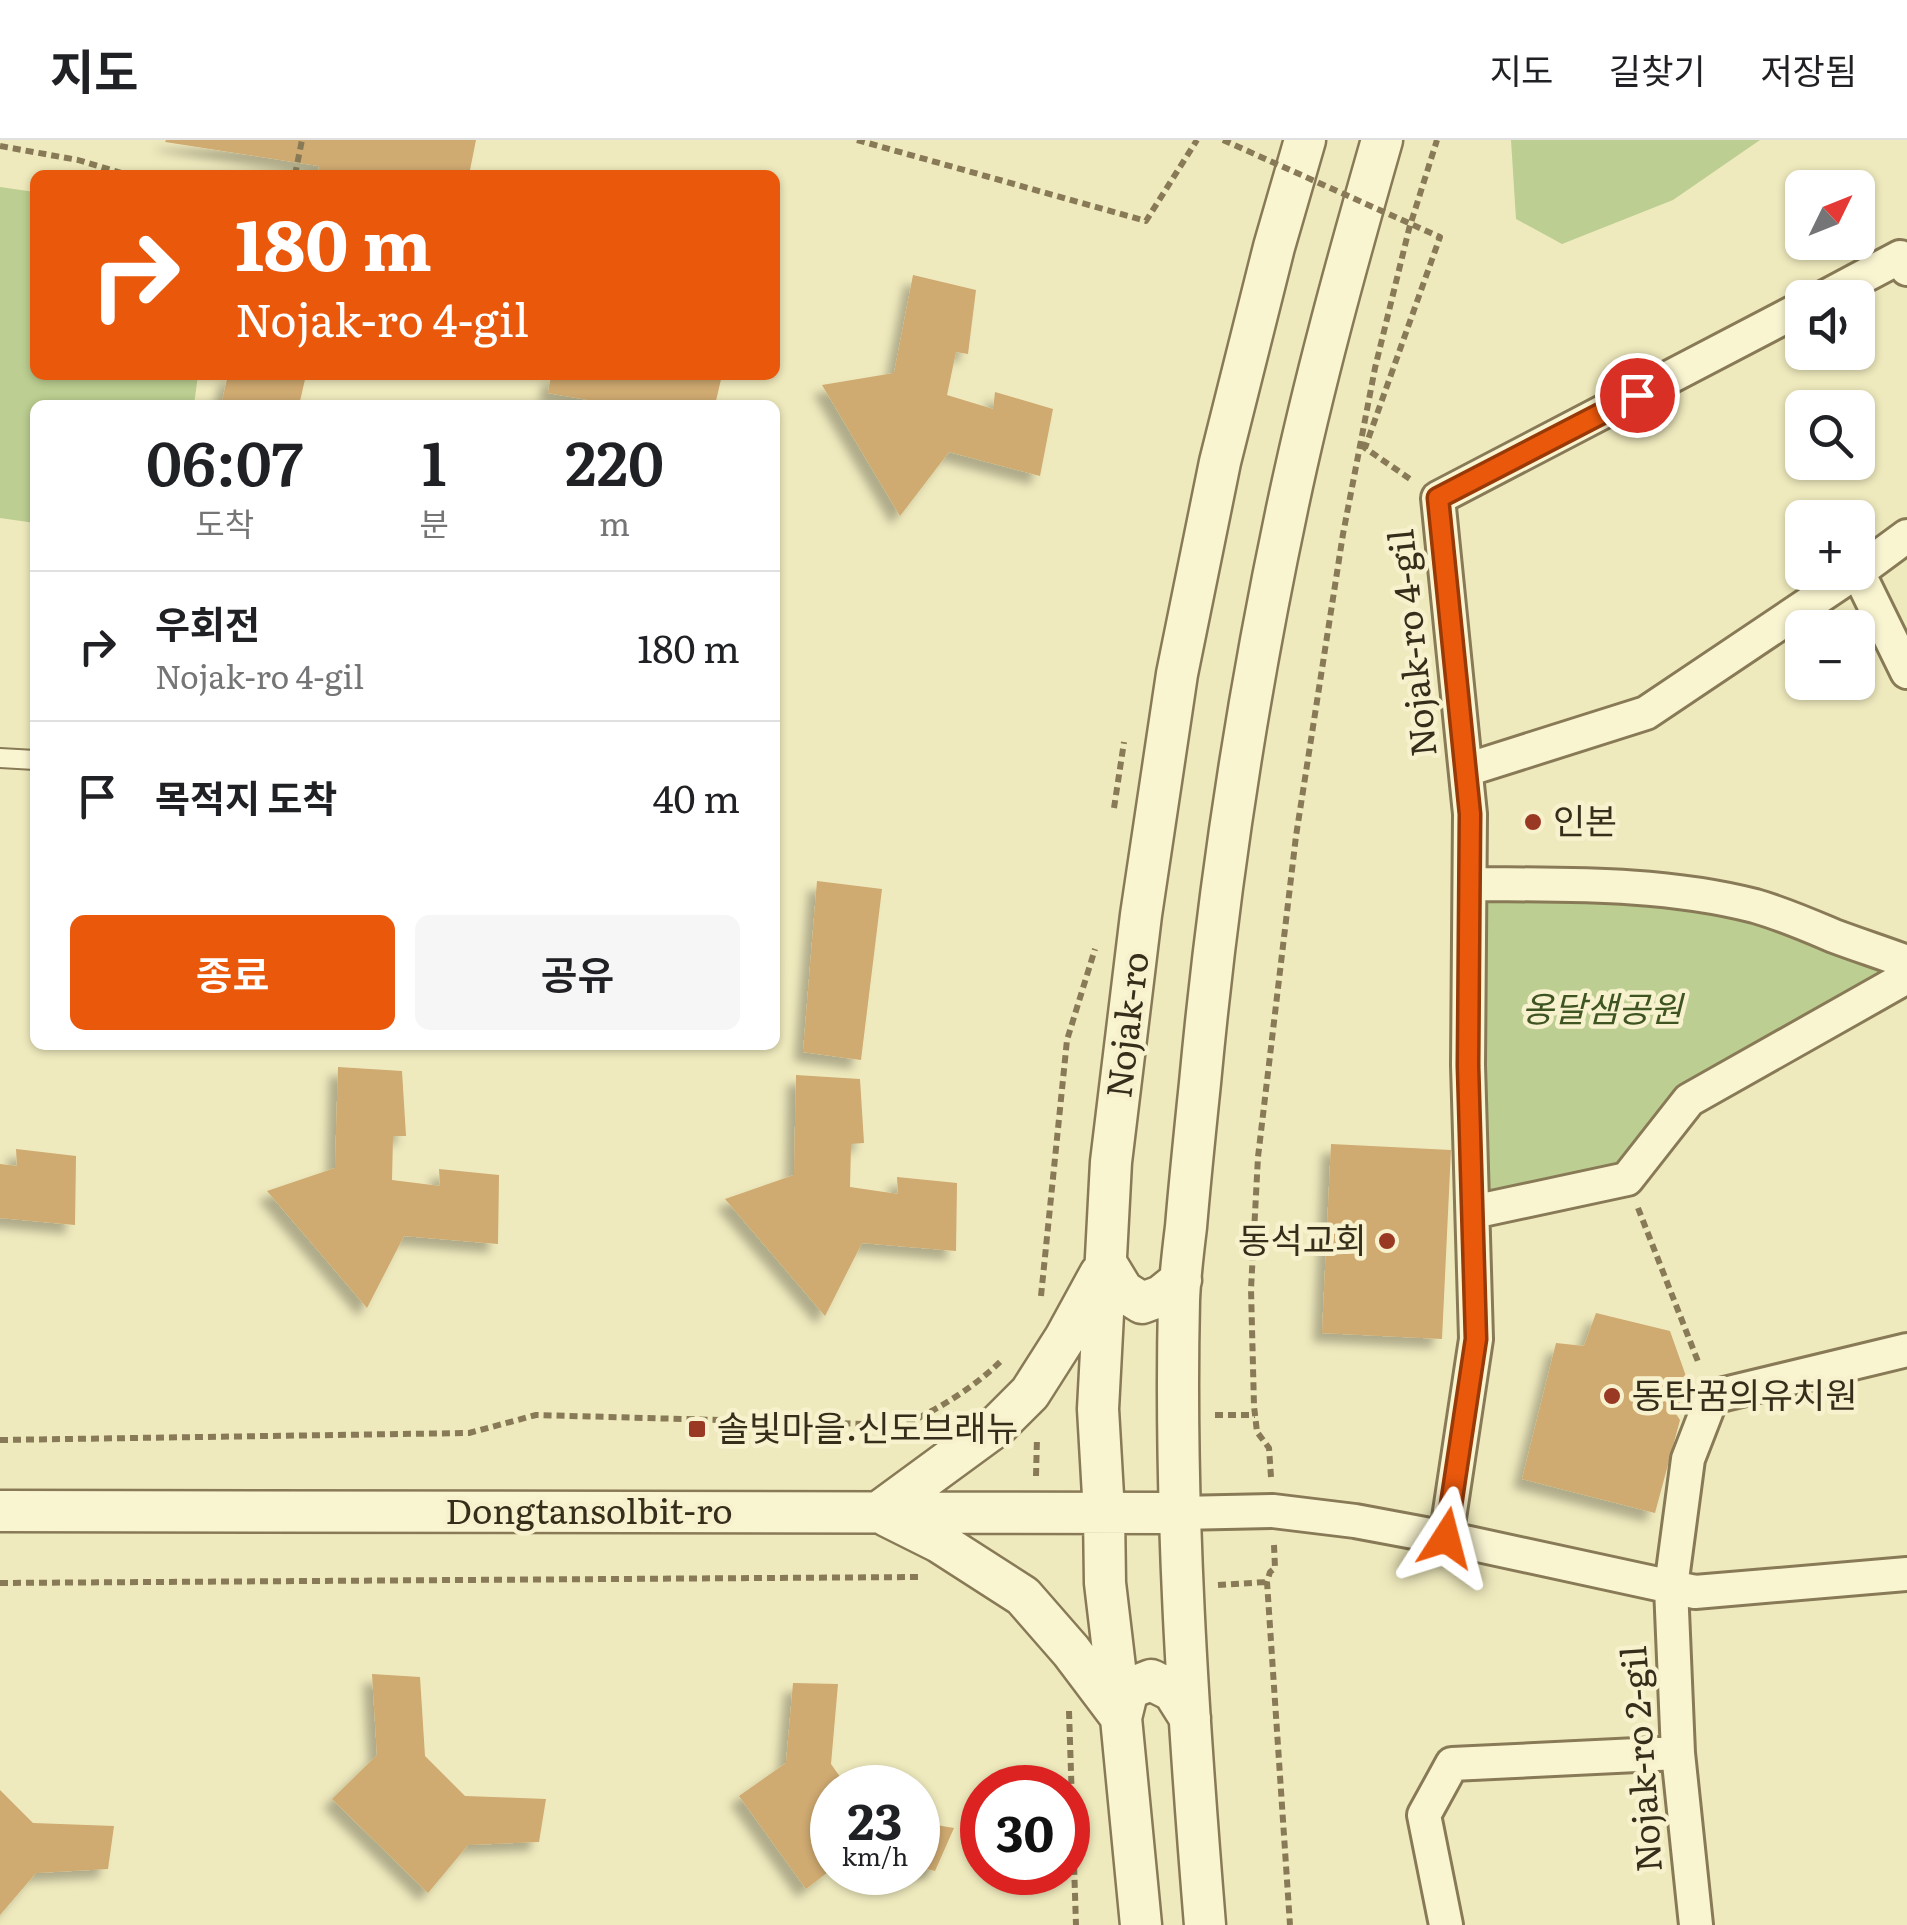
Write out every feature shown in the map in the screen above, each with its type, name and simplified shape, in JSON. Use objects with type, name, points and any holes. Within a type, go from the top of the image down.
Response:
[{"type":"street","name":"Nojak-ro","points":[[1141,1925],[1105,1583],[1098,1409],[1111,1162],[1177,674],[1220,462],[1305,140]]},
{"type":"street","points":[[1205,1925],[1179,1514],[1180,1280],[1220,888],[1247,721],[1287,510],[1318,375],[1382,140]]},
{"type":"street","points":[[1857,280],[1900,257],[1907,268]]},
{"type":"street","name":"Nojak-ro 4-gil","points":[[1446,1538],[1476,1339],[1468,1066],[1470,814],[1438,498],[1785,317]]},
{"type":"street","name":"Nojak-ro 4-gil","points":[[1875,559],[1907,536]]},
{"type":"street","name":"Nojak-ro 4-gil","points":[[1466,770],[1646,714],[1830,590]]},
{"type":"street","points":[[1866,590],[1907,672]]},
{"type":"street","points":[[1470,884],[1608,885],[1684,892],[1794,918],[1907,962]]},
{"type":"street","points":[[1473,1212],[1627,1180],[1689,1100],[1907,977]]},
{"type":"street","points":[[1121,1718],[1023,1596],[939,1542],[879,1512],[999,1424],[1030,1393],[1106,1263],[1123,1290],[1142,1303],[1161,1296],[1180,1280]]},
{"type":"street","points":[[1671,1587],[1688,1459],[1712,1397],[1907,1350]]},
{"type":"street","name":"Dongtansolbit-ro","points":[[0,1510],[1179,1514]]},
{"type":"street","points":[[1179,1514],[1272,1511],[1355,1522],[1695,1592],[1907,1574]]},
{"type":"street","name":"Nojak-ro 2-gil","points":[[1671,1587],[1678,1753],[1696,1925]]},
{"type":"street","points":[[1121,1718],[1128,1689],[1151,1680],[1173,1691],[1190,1718]]},
{"type":"street","points":[[1446,1925],[1424,1815],[1452,1764],[1678,1753]]},
{"type":"lane","points":[[0,758],[30,760]]},
{"type":"path","points":[[46,154],[48,140]]},
{"type":"path","points":[[297,170],[302,140]]},
{"type":"path","points":[[857,140],[1146,222],[1197,140]]},
{"type":"path","points":[[1223,140],[1440,237],[1365,448],[1438,498]]},
{"type":"path","points":[[1260,157],[1265,140]]},
{"type":"path","points":[[1270,1448],[1257,1432],[1251,1289],[1258,1158],[1296,836],[1375,368],[1437,140]]},
{"type":"path","points":[[0,146],[111,170]]},
{"type":"path","points":[[1112,826],[1125,735]]},
{"type":"path","points":[[1041,1301],[1067,1040],[1099,935]]},
{"type":"path","points":[[1627,1180],[1712,1397]]},
{"type":"path","points":[[0,1440],[470,1433],[536,1415],[904,1425],[942,1407],[984,1378],[1010,1352]]},
{"type":"path","points":[[1274,1568],[1267,1582],[1290,1925]]},
{"type":"path","points":[[0,1583],[934,1579]]},
{"type":"path","points":[[1064,1697],[1069,1708],[1076,1925]]},
{"type":"green space","points":[[1511,140],[1760,140],[1673,200],[1562,244],[1516,219]]},
{"type":"green space","points":[[0,187],[30,191],[30,380],[197,380],[195,400],[30,400],[30,522],[0,518]]},
{"type":"green space","name":"옹달샘공원","points":[[1480,890],[1683,898],[1907,968],[1688,1095],[1629,1170],[1483,1201]]},
{"type":"building","points":[[476,140],[470,170],[319,170],[319,166],[165,142]]},
{"type":"building","points":[[913,275],[976,290],[968,354],[956,352],[947,395],[993,409],[995,392],[1053,409],[1040,476],[949,452],[900,516],[822,385],[894,373]]},
{"type":"building","points":[[227,380],[305,380],[300,400],[222,400]]},
{"type":"building","points":[[550,380],[721,380],[716,400],[588,400],[548,393]]},
{"type":"building","points":[[817,881],[882,889],[861,1060],[803,1052]]},
{"type":"building","points":[[338,1067],[402,1071],[406,1136],[393,1136],[392,1180],[440,1186],[439,1169],[499,1175],[498,1244],[404,1236],[367,1308],[267,1191],[335,1168]]},
{"type":"building","points":[[796,1075],[860,1079],[864,1143],[851,1144],[850,1187],[898,1194],[897,1177],[957,1183],[956,1251],[862,1243],[825,1316],[725,1199],[794,1175]]},
{"type":"building","name":"동석교회","points":[[1331,1144],[1451,1150],[1442,1339],[1322,1333]]},
{"type":"building","points":[[16,1149],[76,1156],[75,1225],[0,1218],[0,1164],[17,1166]]},
{"type":"building","name":"동탄꿈의유치원","points":[[1596,1313],[1670,1331],[1687,1379],[1655,1513],[1522,1479],[1556,1343],[1584,1346]]},
{"type":"building","points":[[372,1674],[420,1677],[425,1756],[465,1796],[546,1799],[539,1842],[468,1845],[428,1893],[332,1799],[377,1755]]},
{"type":"building","points":[[793,1683],[838,1684],[832,1765],[810,1765],[810,1886],[806,1889],[739,1796],[786,1763]]},
{"type":"building","points":[[0,1790],[33,1823],[114,1826],[108,1869],[36,1873],[0,1915]]},
{"type":"building","points":[[940,1826],[954,1828],[940,1860]]},
{"type":"place","name":"인본","points":[[1533,822]]},
{"type":"place","name":"동석교회","points":[[1387,1241]]},
{"type":"place","name":"동탄꿈의유치원","points":[[1612,1396]]},
{"type":"place","name":"솔빛마을.신도브래뉴","points":[[697,1429]]},
{"type":"route","points":[[1446,1538],[1476,1339],[1468,1066],[1470,814],[1438,498],[1637,395]]}]
